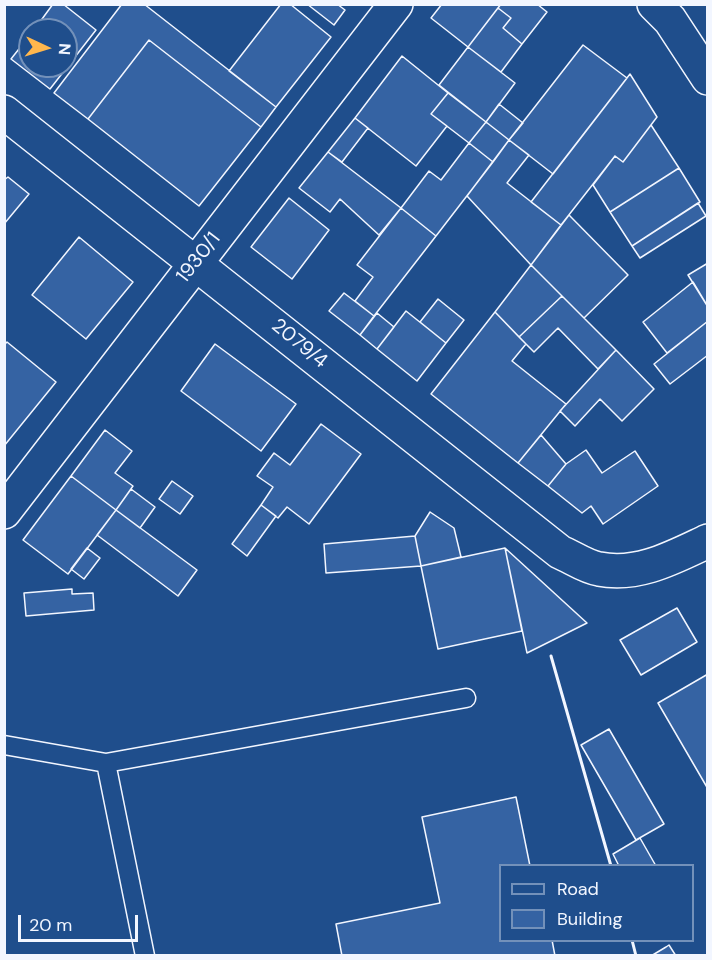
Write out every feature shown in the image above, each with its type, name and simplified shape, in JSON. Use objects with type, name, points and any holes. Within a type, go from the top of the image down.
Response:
[{"type":"street","name":"1930/1","points":[[4,512],[396,4]]},
{"type":"street","points":[[654,4],[670,20],[708,78]]},
{"type":"street","name":"2079/4","points":[[4,111],[560,552],[598,569],[625,570],[660,563],[708,541]]},
{"type":"lane","points":[[4,745],[106,763],[466,698]]},
{"type":"lane","points":[[106,763],[145,956]]},
{"type":"building","points":[[53,4],[63,4],[96,30],[78,53],[78,18],[43,18]]},
{"type":"building","points":[[122,4],[144,4],[276,107],[261,127],[149,40],[88,119],[54,93],[65,78],[78,78],[78,62]]},
{"type":"building","points":[[281,4],[290,4],[331,37],[276,107],[229,71]]},
{"type":"building","points":[[307,4],[337,4],[345,10],[334,25]]},
{"type":"building","points":[[442,4],[501,4],[468,47],[431,18]]},
{"type":"building","points":[[501,4],[537,4],[547,12],[522,44],[503,28],[511,18],[498,8]]},
{"type":"building","points":[[498,8],[511,18],[503,28],[522,44],[501,72],[468,47]]},
{"type":"building","points":[[149,40],[261,127],[199,206],[88,119]]},
{"type":"building","points":[[583,45],[627,78],[553,174],[509,140]]},
{"type":"building","points":[[468,47],[515,83],[486,122],[439,85]]},
{"type":"building","points":[[18,50],[18,64],[11,59]]},
{"type":"building","points":[[402,56],[448,93],[431,114],[447,126],[416,166],[355,118]]},
{"type":"building","points":[[630,74],[657,117],[623,162],[615,156],[561,225],[531,202]]},
{"type":"building","points":[[36,78],[59,78],[50,89]]},
{"type":"building","points":[[448,93],[486,122],[469,143],[431,114]]},
{"type":"building","points":[[499,104],[523,123],[509,140],[486,122]]},
{"type":"building","points":[[355,118],[368,128],[342,162],[328,152]]},
{"type":"building","points":[[486,122],[509,140],[493,162],[469,143]]},
{"type":"building","points":[[651,125],[679,168],[610,212],[593,185],[615,156],[623,162]]},
{"type":"building","points":[[509,140],[529,155],[507,183],[561,225],[531,265],[467,196]]},
{"type":"building","points":[[469,143],[493,162],[436,236],[401,208],[429,171],[441,180]]},
{"type":"building","points":[[328,152],[401,208],[379,235],[340,199],[330,212],[299,188]]},
{"type":"building","points":[[679,168],[700,202],[632,246],[610,212]]},
{"type":"building","points":[[8,177],[29,194],[4,224],[4,180]]},
{"type":"building","points":[[289,198],[329,230],[292,279],[251,247]]},
{"type":"building","points":[[698,203],[706,216],[640,258],[632,246]]},
{"type":"building","points":[[401,208],[436,236],[374,316],[355,301],[373,277],[357,265]]},
{"type":"building","points":[[569,215],[628,275],[584,318],[531,265]]},
{"type":"building","points":[[79,237],[133,282],[86,339],[32,295]]},
{"type":"building","points":[[708,263],[708,307],[688,275]]},
{"type":"building","points":[[531,265],[562,296],[519,337],[495,312]]},
{"type":"building","points":[[693,282],[708,307],[708,321],[667,353],[643,322]]},
{"type":"building","points":[[344,293],[374,316],[360,335],[329,311]]},
{"type":"building","points":[[562,296],[616,350],[598,369],[558,328],[534,352],[519,337]]},
{"type":"building","points":[[438,299],[464,320],[446,343],[420,322]]},
{"type":"building","points":[[406,311],[446,343],[417,381],[377,349]]},
{"type":"building","points":[[495,312],[526,344],[512,361],[566,404],[518,463],[431,394]]},
{"type":"building","points":[[377,313],[394,327],[377,349],[360,335]]},
{"type":"building","points":[[708,321],[708,355],[670,384],[654,364]]},
{"type":"building","points":[[7,342],[56,382],[4,446],[4,345]]},
{"type":"building","points":[[215,344],[296,404],[261,451],[181,391]]},
{"type":"building","points":[[616,350],[654,389],[622,421],[600,399],[575,426],[560,411]]},
{"type":"building","points":[[321,424],[361,454],[309,524],[287,507],[278,518],[261,505],[273,487],[257,476],[274,453],[290,465]]},
{"type":"building","points":[[105,430],[132,451],[115,473],[133,486],[116,510],[71,476]]},
{"type":"building","points":[[541,435],[566,464],[548,486],[518,463]]},
{"type":"building","points":[[586,450],[602,473],[635,451],[658,486],[603,524],[591,506],[582,513],[548,486],[566,464]]},
{"type":"building","points":[[71,476],[116,510],[68,574],[23,540]]},
{"type":"building","points":[[172,481],[193,496],[180,514],[159,499]]},
{"type":"building","points":[[131,489],[155,507],[140,528],[116,510]]},
{"type":"building","points":[[261,505],[276,516],[247,556],[232,544]]},
{"type":"building","points":[[116,510],[197,570],[178,596],[97,535]]},
{"type":"building","points":[[430,512],[454,528],[461,557],[421,566],[415,536]]},
{"type":"building","points":[[415,536],[421,566],[326,573],[324,544]]},
{"type":"building","points":[[87,548],[100,558],[84,579],[71,569]]},
{"type":"building","points":[[505,548],[587,623],[527,653]]},
{"type":"building","points":[[505,548],[522,631],[438,649],[421,566]]},
{"type":"building","points":[[72,589],[72,594],[93,593],[94,610],[26,616],[24,593]]},
{"type":"building","points":[[677,608],[697,642],[641,675],[620,640]]},
{"type":"building","points":[[708,674],[708,789],[658,703]]},
{"type":"building","points":[[609,729],[664,824],[636,840],[581,745]]},
{"type":"building","points":[[516,797],[530,864],[499,864],[499,942],[552,942],[555,956],[342,956],[336,924],[440,903],[422,817]]},
{"type":"building","points":[[640,838],[655,864],[618,864],[613,854]]},
{"type":"building","points":[[669,945],[676,956],[651,956],[666,947]]},
{"type":"wall","points":[[551,656],[610,864]]},
{"type":"wall","points":[[632,942],[636,956]]}]
